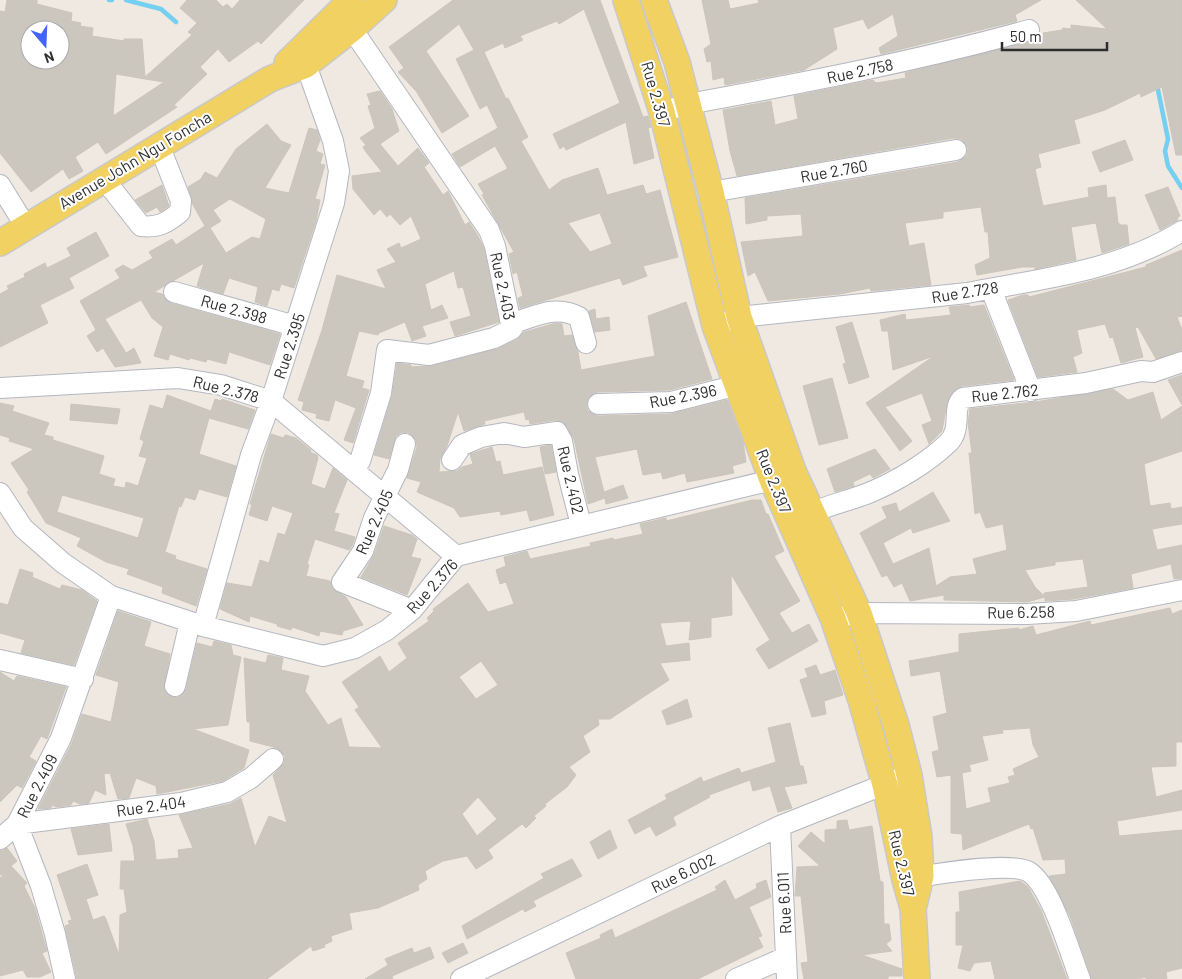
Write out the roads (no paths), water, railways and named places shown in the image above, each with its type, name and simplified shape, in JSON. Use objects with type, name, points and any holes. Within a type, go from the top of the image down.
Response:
[{"type":"main road","name":"Avenue John Ngu Foncha","points":[[270,79],[351,0]]},
{"type":"main road","name":"Avenue John Ngu Foncha","points":[[0,243],[270,79],[306,65],[352,29],[384,0]]},
{"type":"main road","name":"Rue 2.397","points":[[626,0],[662,112],[715,326],[738,385],[801,517],[833,618],[862,700],[913,878]]},
{"type":"main road","name":"Rue 2.397","points":[[654,0],[677,62],[711,192],[739,317],[782,475]]},
{"type":"main road","name":"Rue 2.397","points":[[801,517],[859,613],[896,725],[909,775],[919,837],[913,878],[917,979]]},
{"type":"street","name":"Rue 2.403","points":[[352,29],[489,230],[495,246],[512,329],[494,338],[429,355],[387,350],[381,393],[360,460],[353,470]]},
{"type":"street","name":"Rue 2.758","points":[[662,112],[688,104],[865,71],[957,50],[1030,30]]},
{"type":"street","name":"Rue 2.395","points":[[175,686],[197,624],[251,455],[271,401],[334,203],[339,171],[333,141],[306,65]]},
{"type":"street","points":[[104,179],[141,226],[153,228],[166,223],[180,212],[181,201],[159,145]]},
{"type":"street","name":"Rue 2.760","points":[[711,192],[956,150]]},
{"type":"street","points":[[0,185],[26,227]]},
{"type":"street","name":"Rue 2.728","points":[[715,326],[739,317],[991,289],[1099,267],[1139,254],[1182,231]]},
{"type":"street","points":[[991,289],[1031,391]]},
{"type":"street","name":"Rue 2.398","points":[[174,292],[295,326]]},
{"type":"street","points":[[512,329],[516,322],[543,313],[566,310],[578,317],[586,343]]},
{"type":"street","name":"Rue 2.762","points":[[801,517],[886,485],[936,453],[954,436],[958,405],[963,398],[1086,383],[1141,371],[1154,372],[1182,362]]},
{"type":"street","name":"Rue 2.378","points":[[0,388],[178,378],[221,385],[271,401],[456,556]]},
{"type":"street","name":"Rue 2.396","points":[[598,404],[671,402],[738,385]]},
{"type":"street","name":"Rue 2.402","points":[[452,460],[462,445],[481,437],[504,433],[524,437],[557,432],[562,441],[568,474],[582,525]]},
{"type":"street","name":"Rue 2.405","points":[[405,444],[398,470],[374,518],[363,551],[342,582],[412,610]]},
{"type":"street","name":"Rue 2.376","points":[[0,493],[23,528],[63,563],[111,596],[197,624],[323,656],[355,648],[387,630],[412,610],[456,556],[782,475]]},
{"type":"street","name":"Rue 6.258","points":[[833,618],[859,613],[1027,614],[1076,611],[1182,590]]},
{"type":"street","name":"Rue 2.409","points":[[59,979],[55,934],[44,895],[17,824],[61,738],[111,596]]},
{"type":"street","points":[[0,660],[83,679]]},
{"type":"street","name":"Rue 2.404","points":[[17,824],[181,804],[227,792],[251,778],[273,759]]},
{"type":"street","name":"Rue 6.002","points":[[461,979],[780,826],[909,775]]},
{"type":"street","points":[[0,839],[17,824]]},
{"type":"street","name":"Rue 6.011","points":[[780,826],[787,979]]},
{"type":"street","points":[[913,878],[996,868],[1023,869],[1031,873],[1040,884],[1053,909],[1080,979]]},
{"type":"street","points":[[736,979],[786,957]]},
{"type":"waterway","points":[[126,0],[161,9],[176,22]]},
{"type":"waterway","points":[[1157,85],[1168,139],[1165,151],[1168,166],[1182,188]]}]
